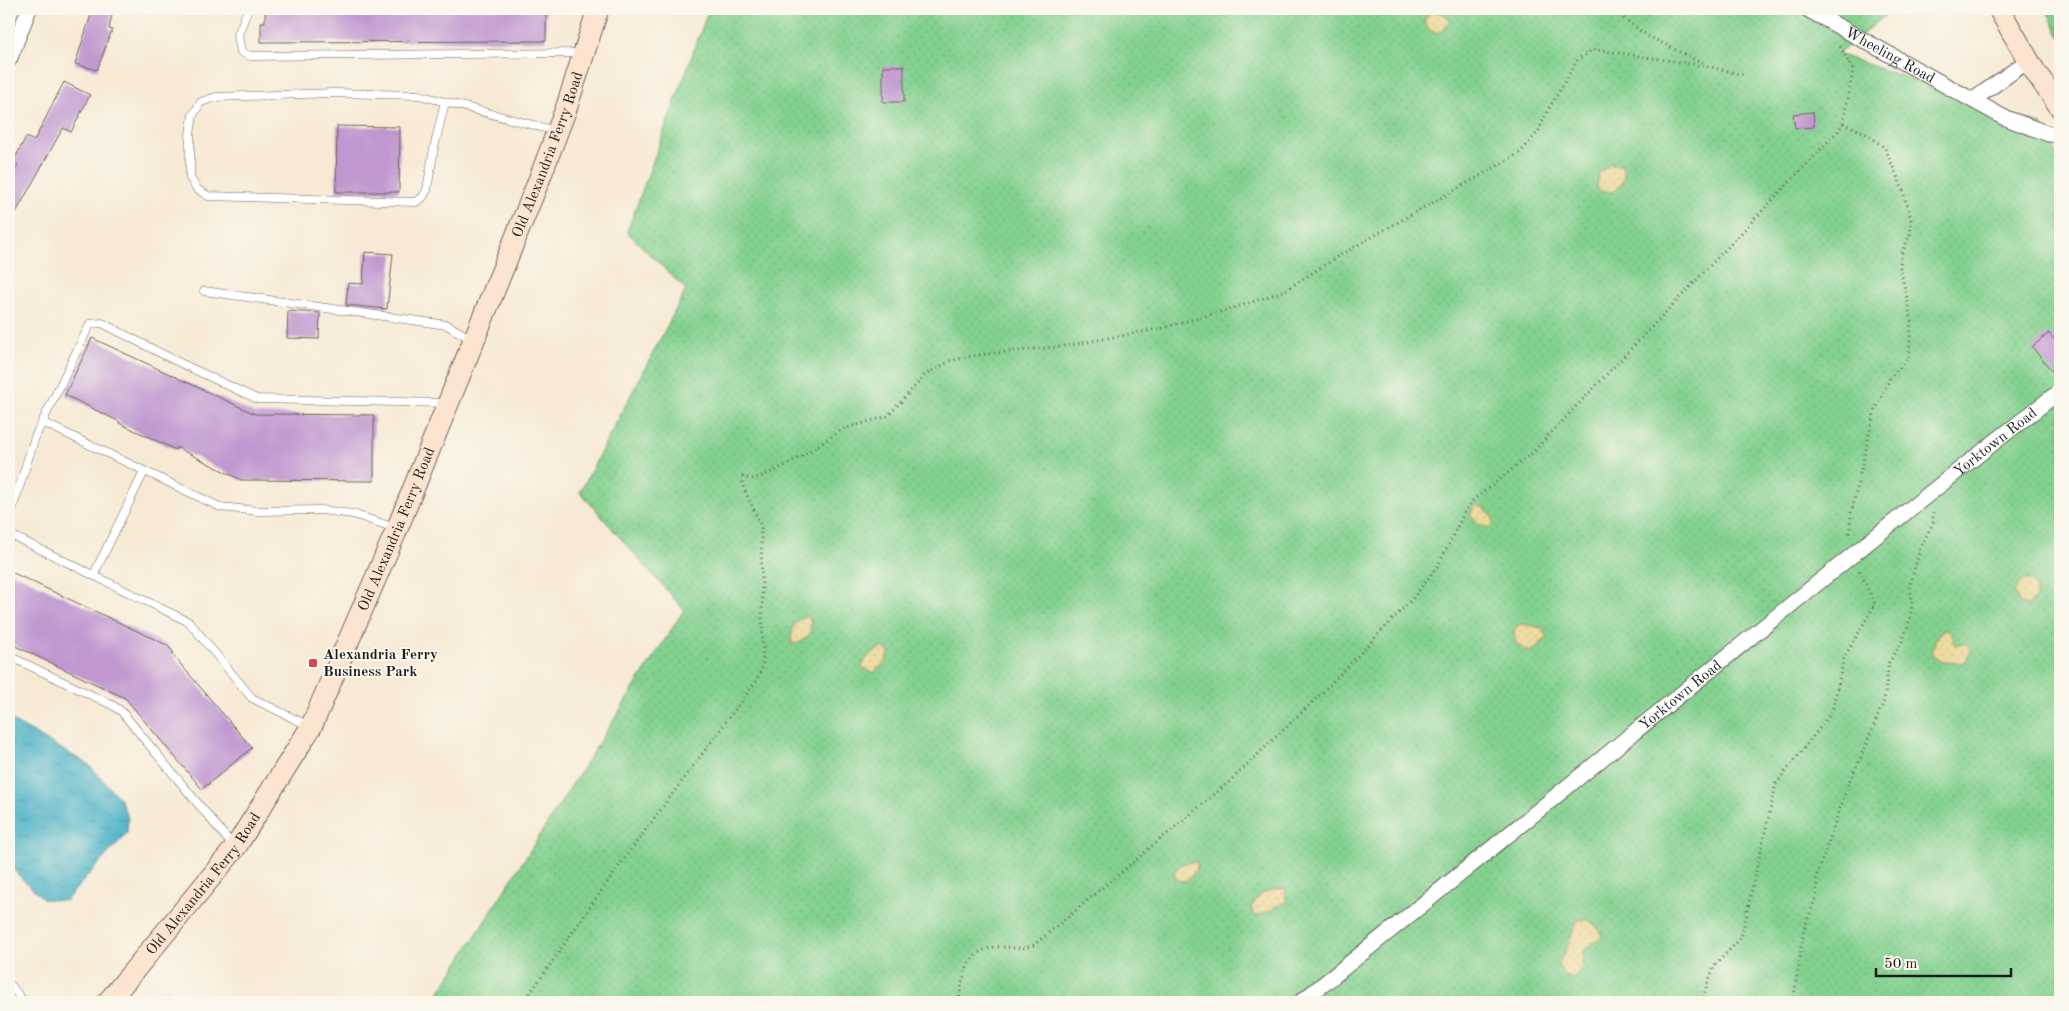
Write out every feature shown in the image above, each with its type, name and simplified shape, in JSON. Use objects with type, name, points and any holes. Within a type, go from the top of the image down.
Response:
[{"type":"main road","name":"Old Alexandria Ferry Road","points":[[112,1001],[236,848],[311,727],[397,529],[449,403],[557,131],[598,9]]},
{"type":"main road","points":[[1999,9],[2060,107]]},
{"type":"street","points":[[9,60],[30,9]]},
{"type":"street","name":"Wheeling Road","points":[[1807,9],[2003,117],[2049,134],[2060,134]]},
{"type":"street","points":[[1973,100],[2029,60]]},
{"type":"street","name":"Yorktown Road","points":[[1301,1002],[1508,837],[1840,564],[2060,391]]},
{"type":"lane","points":[[248,9],[238,35],[241,52],[250,56],[584,53]]},
{"type":"lane","points":[[445,102],[434,148],[427,190],[423,197],[416,202],[208,196],[197,190],[190,178],[192,115],[201,102],[216,97],[333,93],[419,95],[557,131]]},
{"type":"lane","points":[[204,291],[447,325],[473,340]]},
{"type":"lane","points":[[9,519],[42,422],[90,324],[102,323],[174,360],[257,399],[449,403]]},
{"type":"lane","points":[[42,422],[220,507],[258,511],[305,510],[337,512],[353,514],[397,529]]},
{"type":"lane","points":[[94,574],[144,472]]},
{"type":"lane","points":[[9,534],[189,622],[252,698],[311,727]]},
{"type":"lane","points":[[9,656],[121,711],[236,848]]},
{"type":"lane","points":[[9,983],[20,1001]]},
{"type":"path","points":[[1612,9],[1646,35],[1684,56],[1711,67]]},
{"type":"path","points":[[960,1002],[962,979],[971,959],[978,951],[1000,947],[1023,949],[1034,945],[1223,788],[1287,728],[1414,597],[1439,564],[1464,513],[1472,502],[1531,454],[1838,131],[1842,123],[1853,70],[1836,39]]},
{"type":"path","points":[[524,1002],[616,870],[757,680],[763,666],[761,526],[742,484],[743,477],[754,479],[770,473],[799,458],[843,429],[888,416],[926,374],[950,361],[977,355],[1065,346],[1163,328],[1284,292],[1348,250],[1520,153],[1538,132],[1548,110],[1578,59],[1591,51],[1600,50],[1711,67],[1744,75]]},
{"type":"path","points":[[1793,1002],[1804,930],[1816,897],[1817,875],[1850,779],[1880,712],[1889,662],[1903,640],[1910,618],[1912,602],[1910,585],[1920,549],[1933,523],[1933,509],[1938,487]]},
{"type":"shaded area","points":[[168,987],[180,1002],[151,1002]]},
{"type":"green space","points":[[709,9],[1893,9],[1838,54],[2042,125],[2060,160],[2060,1002],[433,1002],[684,610],[580,492],[686,290],[627,232]]},
{"type":"green space","points":[[2046,9],[2060,9],[2060,37]]},
{"type":"sand","points":[[1430,12],[1443,13],[1450,20],[1442,32],[1432,32],[1425,24],[1425,18]]},
{"type":"sand","points":[[1608,165],[1621,165],[1624,173],[1620,186],[1614,192],[1601,191],[1597,187],[1599,173]]},
{"type":"sand","points":[[1476,504],[1488,512],[1494,524],[1488,528],[1479,524],[1470,514]]},
{"type":"sand","points":[[2022,580],[2029,580],[2036,587],[2036,597],[2029,605],[2020,605],[2014,592]]},
{"type":"sand","points":[[808,615],[811,621],[810,634],[799,643],[792,644],[792,630],[794,626],[799,620]]},
{"type":"sand","points":[[1521,624],[1540,627],[1548,637],[1530,652],[1522,648],[1515,640],[1515,627]]},
{"type":"sand","points":[[1942,630],[1949,631],[1956,645],[1964,643],[1970,646],[1970,654],[1964,663],[1942,662],[1932,654],[1936,638]]},
{"type":"sand","points":[[884,647],[889,653],[885,663],[873,673],[862,667],[870,654]]},
{"type":"sand","points":[[1198,863],[1195,872],[1187,881],[1176,880],[1174,872],[1182,864]]},
{"type":"sand","points":[[1286,889],[1286,902],[1264,914],[1255,916],[1251,908],[1256,900],[1268,891]]},
{"type":"sand","points":[[1587,919],[1598,928],[1602,937],[1583,951],[1582,968],[1574,977],[1564,976],[1558,965],[1578,920]]},
{"type":"water","points":[[9,719],[88,764],[120,799],[128,818],[127,833],[65,901],[43,899],[9,866]]},
{"type":"building","points":[[93,9],[113,9],[109,29],[112,30],[97,70],[75,64]]},
{"type":"building","points":[[265,9],[546,9],[546,41],[261,42],[261,22],[265,22]]},
{"type":"building","points":[[883,66],[904,66],[904,102],[883,102]]},
{"type":"building","points":[[64,82],[90,95],[71,132],[63,128],[9,225],[9,183],[18,165],[13,162],[26,137],[34,141]]},
{"type":"building","points":[[1813,112],[1814,127],[1795,128],[1793,114]]},
{"type":"building","points":[[337,126],[400,127],[399,192],[336,192]]},
{"type":"building","points":[[365,252],[393,254],[387,309],[346,305],[348,283],[363,284]]},
{"type":"building","points":[[288,311],[320,313],[319,339],[287,338]]},
{"type":"building","points":[[2049,333],[2060,346],[2060,381],[2032,347]]},
{"type":"building","points":[[92,338],[255,414],[374,415],[374,481],[241,480],[176,447],[176,450],[119,423],[65,395]]},
{"type":"building","points":[[9,571],[167,645],[174,653],[172,654],[252,748],[202,789],[125,698],[9,643]]},
{"type":"place","name":"Alexandria Ferry Business Park","points":[[313,663]]}]
